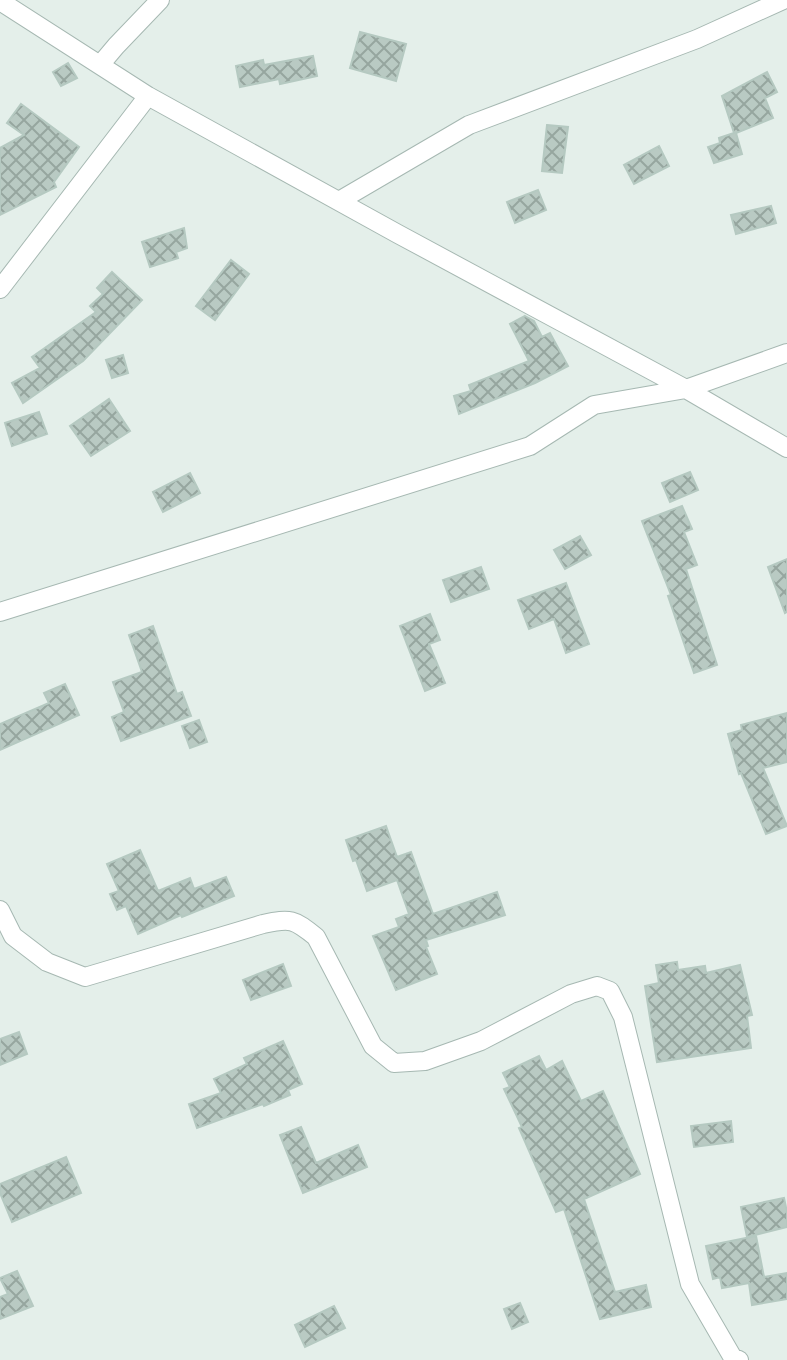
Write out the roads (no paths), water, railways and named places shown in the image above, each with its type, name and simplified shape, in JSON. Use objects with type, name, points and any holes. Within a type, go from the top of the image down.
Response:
[{"type":"street","points":[[100,65],[160,0]]},
{"type":"street","points":[[339,201],[469,125],[697,39],[783,0]]},
{"type":"street","points":[[0,1],[148,96],[686,389],[787,448]]},
{"type":"street","points":[[0,289],[148,96]]},
{"type":"street","points":[[0,612],[530,446],[594,405],[686,389],[787,353]]},
{"type":"street","points":[[0,910],[13,936],[47,962],[85,977],[286,919],[301,925],[316,937],[373,1046],[394,1063],[425,1061],[481,1041],[571,994],[597,986],[610,991],[623,1017],[690,1284],[733,1358],[739,1360]]}]
